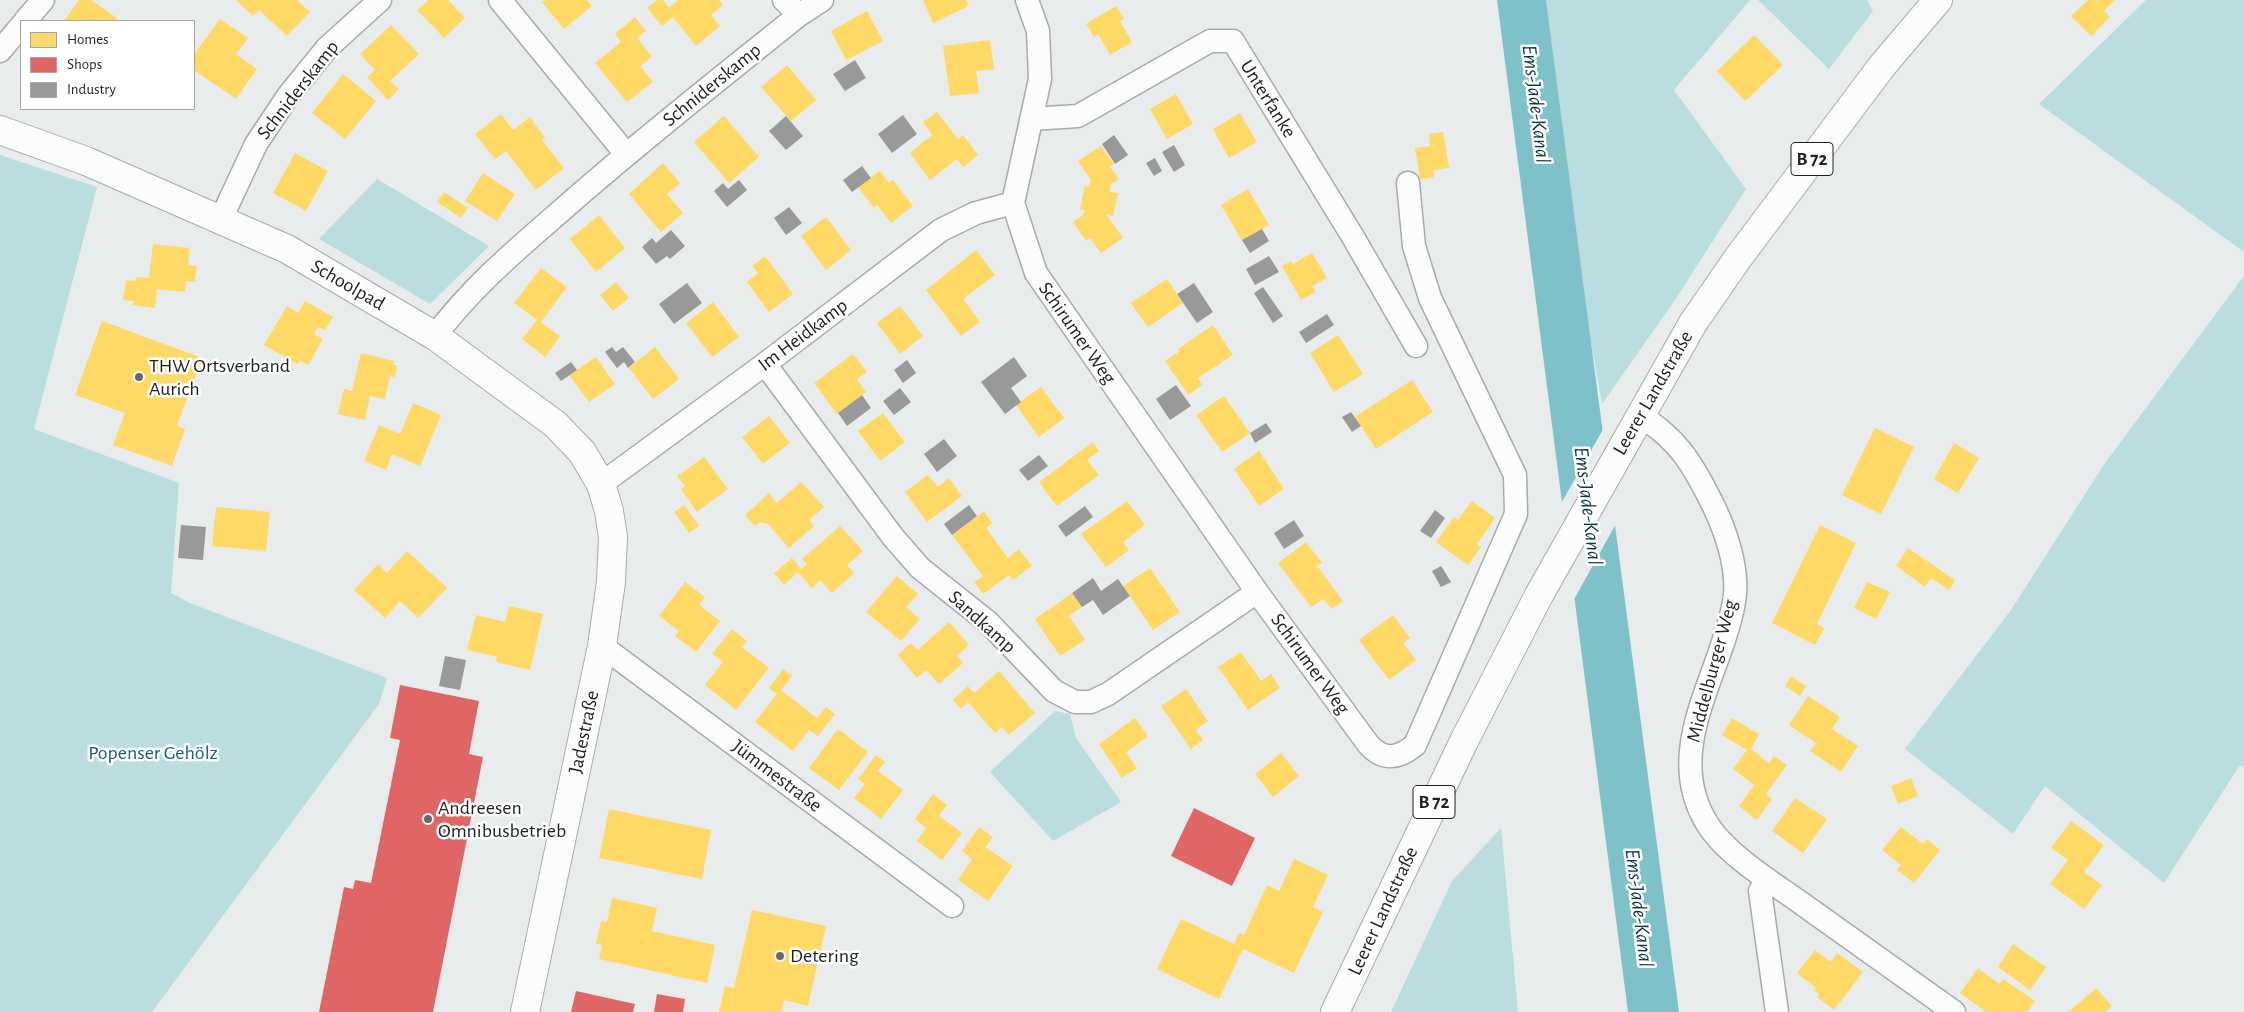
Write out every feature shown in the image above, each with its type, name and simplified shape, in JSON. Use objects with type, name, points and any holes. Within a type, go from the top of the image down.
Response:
[{"type":"street","points":[[26,20],[43,0]]},
{"type":"street","name":"Schniderskamp","points":[[221,219],[256,144],[288,96],[327,48],[380,0]]},
{"type":"street","points":[[500,0],[626,154]]},
{"type":"street","name":"Schniderskamp","points":[[435,336],[459,305],[485,277],[791,7],[822,0]]},
{"type":"street","points":[[1013,203],[1040,79],[1038,31],[1027,0]]},
{"type":"street","name":"Leerer Landstraße","points":[[1335,1012],[1464,741],[1539,595],[1693,323],[1738,258],[1882,66],[1938,0]]},
{"type":"street","points":[[0,51],[20,27]]},
{"type":"street","name":"Unterfanke","points":[[1032,119],[1078,116],[1210,41],[1233,41],[1353,237],[1416,346]]},
{"type":"street","name":"Schoolpad","points":[[0,130],[86,161],[287,249],[435,336],[555,424],[582,452],[601,484],[609,511],[613,537]]},
{"type":"street","name":"Schirumer Weg","points":[[1013,203],[1036,273],[1257,592],[1374,752],[1395,758],[1414,745],[1516,514],[1515,475],[1430,298],[1414,246],[1408,183]]},
{"type":"street","name":"Im Heidkamp","points":[[601,484],[941,230],[976,213],[1013,203]]},
{"type":"street","name":"Sandkamp","points":[[764,364],[893,537],[920,568],[988,622],[1054,691],[1074,702],[1091,702],[1108,694],[1257,592]]},
{"type":"street","name":"Middelburger Weg","points":[[1637,420],[1679,446],[1711,500],[1728,539],[1733,572],[1734,600],[1722,647],[1695,722],[1690,745],[1690,775],[1697,801],[1708,825],[1732,851],[1768,879],[1954,1012]]},
{"type":"street","name":"Jadestraße","points":[[525,1012],[602,646],[611,582],[613,537]]},
{"type":"street","name":"Jümmestraße","points":[[602,646],[952,906]]},
{"type":"street","points":[[1768,879],[1760,891],[1777,1012]]},
{"type":"green space","points":[[1546,0],[1750,0],[1674,90],[1746,189],[1675,300],[1602,404],[1588,325]]},
{"type":"green space","points":[[1758,0],[1867,0],[1873,11],[1829,69]]},
{"type":"green space","points":[[2146,0],[2244,0],[2244,252],[2039,104]]},
{"type":"green space","name":"Popenser Gehölz","points":[[0,155],[97,187],[34,429],[179,483],[171,593],[190,603],[387,678],[379,704],[152,1012],[0,1012]]},
{"type":"green space","points":[[377,179],[489,246],[430,304],[319,239]]},
{"type":"green space","points":[[2244,276],[2244,767],[2240,765],[2164,883],[2045,786],[2013,834],[1905,749],[2011,610],[2105,463]]},
{"type":"green space","points":[[1055,711],[1070,714],[1076,738],[1121,802],[1053,841],[990,772]]},
{"type":"green space","points":[[1501,828],[1518,1012],[1391,1012],[1452,881]]},
{"type":"water","name":"Ems-Jade-Kanal","points":[[1497,0],[1546,0],[1679,1012],[1628,1012]]},
{"type":"pier","points":[[1605,426],[1617,522],[1572,603],[1559,507]]},
{"type":"building: Homes","points":[[79,0],[91,0],[117,18],[115,20],[65,20]]},
{"type":"building: Homes","points":[[236,0],[297,0],[310,12],[287,36],[259,10],[253,16]]},
{"type":"building: Homes","points":[[428,0],[448,0],[465,18],[444,38],[417,10]]},
{"type":"building: Homes","points":[[546,0],[587,0],[592,6],[564,29],[542,2]]},
{"type":"building: Homes","points":[[657,0],[663,0],[669,8],[678,0],[719,0],[723,5],[711,15],[720,26],[696,46],[673,17],[662,26],[647,8]]},
{"type":"building: Homes","points":[[923,0],[966,0],[969,6],[933,23]]},
{"type":"building: Homes","points":[[2088,0],[2115,0],[2104,11],[2110,17],[2091,36],[2071,16]]},
{"type":"building: Homes","points":[[1116,6],[1124,19],[1120,21],[1132,42],[1110,55],[1098,34],[1094,37],[1086,24]]},
{"type":"building: Homes","points":[[867,11],[883,41],[846,60],[831,31]]},
{"type":"building: Homes","points":[[635,17],[646,31],[637,38],[652,57],[640,66],[653,82],[627,102],[595,63],[621,42],[615,34]]},
{"type":"building: Homes","points":[[220,19],[248,38],[236,54],[257,69],[236,99],[195,71],[195,53]]},
{"type":"building: Homes","points":[[391,25],[419,54],[390,81],[399,89],[388,100],[367,77],[375,70],[360,54]]},
{"type":"building: Homes","points":[[1754,35],[1783,65],[1745,101],[1717,71]]},
{"type":"building: Homes","points":[[990,40],[994,69],[976,71],[979,93],[950,96],[943,46]]},
{"type":"building: Homes","points":[[787,65],[816,100],[791,121],[761,87]]},
{"type":"building: Homes","points":[[343,74],[376,101],[345,139],[312,113]]},
{"type":"building: Homes","points":[[1176,94],[1193,124],[1167,139],[1150,109]]},
{"type":"building: Homes","points":[[937,112],[958,139],[963,135],[978,155],[963,167],[957,159],[930,180],[910,153],[932,135],[923,122]]},
{"type":"building: Homes","points":[[1240,113],[1257,142],[1229,158],[1213,129]]},
{"type":"building: Homes","points":[[501,114],[513,130],[530,117],[545,138],[542,140],[564,168],[536,190],[506,151],[495,159],[475,134]]},
{"type":"building: Homes","points":[[724,116],[759,157],[729,183],[694,142]]},
{"type":"building: Homes","points":[[1443,132],[1449,168],[1433,170],[1434,177],[1420,179],[1415,148],[1430,146],[1429,134]]},
{"type":"building: Homes","points":[[1101,146],[1114,164],[1110,167],[1119,179],[1111,184],[1110,192],[1118,193],[1113,216],[1106,214],[1123,238],[1101,253],[1090,238],[1086,241],[1073,222],[1083,215],[1085,210],[1080,209],[1085,186],[1089,187],[1091,180],[1078,161]]},
{"type":"building: Homes","points":[[295,153],[328,171],[306,211],[273,193]]},
{"type":"building: Homes","points":[[663,163],[680,183],[667,194],[683,213],[661,232],[629,194]]},
{"type":"building: Homes","points":[[880,171],[889,183],[893,180],[913,206],[891,223],[877,205],[874,208],[858,187]]},
{"type":"building: Homes","points":[[483,173],[515,194],[497,221],[465,201]]},
{"type":"building: Homes","points":[[1248,189],[1269,225],[1242,241],[1221,205]]},
{"type":"building: Homes","points":[[444,192],[468,208],[461,218],[437,202]]},
{"type":"building: Homes","points":[[599,215],[625,248],[596,272],[570,239]]},
{"type":"building: Homes","points":[[826,217],[851,250],[826,270],[801,236]]},
{"type":"building: Homes","points":[[153,244],[190,248],[188,265],[197,266],[195,282],[186,281],[185,292],[157,289],[155,308],[133,305],[133,301],[123,300],[126,280],[135,281],[136,277],[149,278]]},
{"type":"building: Homes","points":[[976,250],[995,275],[963,299],[980,322],[961,336],[926,290]]},
{"type":"building: Homes","points":[[1312,253],[1327,278],[1312,286],[1316,292],[1301,300],[1282,266],[1291,261],[1293,264]]},
{"type":"building: Homes","points":[[765,256],[793,294],[769,312],[747,282],[758,273],[752,266]]},
{"type":"building: Homes","points":[[541,268],[567,287],[541,322],[560,336],[545,357],[522,339],[537,320],[514,303]]},
{"type":"building: Homes","points":[[1167,279],[1183,303],[1148,327],[1131,303]]},
{"type":"building: Homes","points":[[616,282],[629,298],[613,311],[600,295]]},
{"type":"building: Homes","points":[[305,301],[333,317],[325,330],[318,327],[314,334],[323,339],[308,365],[300,360],[297,364],[264,345],[287,306],[298,313]]},
{"type":"building: Homes","points":[[713,302],[739,337],[712,357],[686,323]]},
{"type":"building: Homes","points":[[900,306],[923,336],[900,354],[877,323]]},
{"type":"building: Homes","name":"THW Ortsverband Aurich","points":[[102,321],[202,358],[177,426],[185,429],[172,466],[113,445],[125,413],[75,395]]},
{"type":"building: Homes","points":[[1213,325],[1233,355],[1198,378],[1202,385],[1188,395],[1165,361],[1180,351],[1178,349]]},
{"type":"building: Homes","points":[[1338,335],[1363,374],[1334,392],[1310,353]]},
{"type":"building: Homes","points":[[655,347],[679,379],[653,399],[629,368]]},
{"type":"building: Homes","points":[[361,353],[394,361],[393,364],[397,366],[395,377],[390,376],[385,399],[370,396],[365,420],[338,414],[344,389],[352,391]]},
{"type":"building: Homes","points":[[853,354],[867,372],[857,379],[866,392],[837,414],[814,383]]},
{"type":"building: Homes","points":[[596,357],[615,384],[589,402],[569,375]]},
{"type":"building: Homes","points":[[1412,380],[1433,412],[1376,449],[1355,417]]},
{"type":"building: Homes","points":[[1041,387],[1064,418],[1039,437],[1016,405]]},
{"type":"building: Homes","points":[[1224,396],[1250,433],[1222,452],[1196,415]]},
{"type":"building: Homes","points":[[413,403],[441,415],[420,466],[392,454],[386,470],[364,461],[379,425],[400,434]]},
{"type":"building: Homes","points":[[883,413],[905,442],[880,461],[858,431]]},
{"type":"building: Homes","points":[[769,416],[790,443],[763,464],[742,437]]},
{"type":"building: Homes","points":[[1875,428],[1914,447],[1881,514],[1842,495]]},
{"type":"building: Homes","points":[[1093,442],[1099,451],[1087,460],[1099,475],[1057,506],[1039,482]]},
{"type":"building: Homes","points":[[1954,443],[1979,458],[1958,493],[1934,479]]},
{"type":"building: Homes","points":[[1259,451],[1284,489],[1259,506],[1234,469]]},
{"type":"building: Homes","points":[[704,457],[728,489],[697,512],[681,489],[685,486],[677,476]]},
{"type":"building: Homes","points":[[928,475],[938,487],[949,478],[962,496],[927,522],[905,492]]},
{"type":"building: Homes","points":[[801,482],[824,507],[809,520],[814,526],[789,548],[768,524],[760,522],[755,526],[745,515],[769,493],[777,503]]},
{"type":"building: Homes","points":[[1127,501],[1145,525],[1123,542],[1129,550],[1106,567],[1081,534]]},
{"type":"building: Homes","points":[[1472,501],[1495,518],[1477,544],[1481,547],[1468,565],[1436,542],[1454,517],[1458,520]]},
{"type":"building: Homes","points":[[684,505],[699,526],[689,533],[674,512]]},
{"type":"building: Homes","points":[[216,507],[270,512],[266,551],[212,546]]},
{"type":"building: Homes","points":[[984,511],[992,523],[986,528],[1008,558],[1019,549],[1032,566],[1013,580],[1009,575],[983,594],[974,582],[983,576],[952,535]]},
{"type":"building: Homes","points":[[1820,525],[1856,543],[1817,624],[1824,628],[1815,645],[1772,623]]},
{"type":"building: Homes","points":[[840,526],[863,551],[847,565],[854,573],[832,593],[820,580],[812,588],[798,572],[784,585],[774,573],[792,558],[801,569],[807,564],[802,559]]},
{"type":"building: Homes","points":[[1306,542],[1322,563],[1317,566],[1343,601],[1332,609],[1323,599],[1311,607],[1278,563]]},
{"type":"building: Homes","points":[[1908,548],[1955,580],[1949,590],[1931,578],[1925,587],[1896,566]]},
{"type":"building: Homes","points":[[407,551],[447,588],[418,618],[400,601],[385,618],[354,590],[378,564],[387,573]]},
{"type":"building: Homes","points":[[1150,568],[1180,612],[1153,630],[1123,586]]},
{"type":"building: Homes","points":[[897,576],[918,594],[906,607],[920,619],[901,641],[866,612]]},
{"type":"building: Homes","points":[[685,582],[705,597],[699,605],[720,621],[696,652],[675,636],[679,631],[659,616]]},
{"type":"building: Homes","points":[[1867,582],[1890,592],[1876,619],[1854,608]]},
{"type":"building: Homes","points":[[1072,593],[1082,607],[1069,616],[1085,640],[1060,656],[1035,619]]},
{"type":"building: Homes","points":[[509,606],[543,614],[530,670],[496,662],[497,657],[467,650],[476,615],[505,622]]},
{"type":"building: Homes","points":[[1393,615],[1410,638],[1403,643],[1416,660],[1389,680],[1359,640]]},
{"type":"building: Homes","points":[[949,622],[969,645],[957,656],[963,663],[939,684],[926,670],[917,678],[898,655],[911,643],[918,650]]},
{"type":"building: Homes","points":[[732,629],[747,641],[742,647],[769,668],[736,710],[705,685],[723,662],[712,654]]},
{"type":"building: Homes","points":[[1241,652],[1261,681],[1271,674],[1280,688],[1248,710],[1218,667]]},
{"type":"building: Homes","points":[[783,669],[792,676],[781,690],[817,718],[826,707],[835,714],[818,736],[809,730],[793,751],[755,722],[777,694],[769,688]]},
{"type":"building: Homes","points":[[999,671],[1035,713],[1009,735],[1002,727],[995,733],[968,702],[961,709],[953,700],[968,686],[974,693]]},
{"type":"building: Homes","points":[[1791,676],[1806,686],[1800,696],[1785,686]]},
{"type":"building: Homes","points":[[1186,689],[1208,721],[1196,730],[1203,740],[1191,749],[1161,706]]},
{"type":"building: Homes","points":[[1808,696],[1840,717],[1832,729],[1858,746],[1841,772],[1810,751],[1816,743],[1789,725]]},
{"type":"building: Homes","points":[[1135,718],[1148,736],[1126,752],[1137,768],[1122,778],[1099,744]]},
{"type":"building: Homes","points":[[1732,718],[1759,734],[1751,749],[1769,763],[1774,756],[1787,765],[1766,794],[1772,799],[1757,820],[1739,806],[1754,785],[1733,769],[1747,750],[1722,735]]},
{"type":"building: Homes","points":[[838,729],[868,752],[839,790],[809,768]]},
{"type":"building: Homes","points":[[1281,753],[1299,776],[1273,797],[1255,774]]},
{"type":"building: Homes","points":[[876,755],[885,762],[878,771],[903,790],[881,819],[854,798],[865,784],[858,779]]},
{"type":"building: Homes","points":[[1911,778],[1918,796],[1898,804],[1891,786]]},
{"type":"building: Homes","points":[[933,794],[947,805],[939,816],[962,833],[942,860],[917,841],[926,828],[915,819]]},
{"type":"building: Homes","points":[[1795,798],[1827,819],[1803,853],[1772,831]]},
{"type":"building: Homes","points":[[609,809],[711,830],[702,879],[599,858]]},
{"type":"building: Homes","points":[[2071,821],[2104,845],[2084,872],[2102,885],[2084,909],[2050,884],[2068,860],[2051,848]]},
{"type":"building: Homes","points":[[979,827],[993,837],[985,847],[1013,866],[988,901],[958,880],[972,859],[962,851]]},
{"type":"building: Homes","points":[[1901,827],[1923,844],[1927,839],[1940,850],[1914,883],[1897,870],[1901,865],[1882,850]]},
{"type":"building: Homes","points":[[1294,859],[1328,875],[1313,907],[1323,912],[1294,973],[1243,949],[1219,999],[1157,969],[1181,919],[1234,944],[1239,933],[1244,935],[1267,885],[1279,891]]},
{"type":"building: Homes","points":[[612,898],[657,908],[652,931],[715,945],[707,983],[599,959],[602,945],[596,944],[601,921],[607,922]]},
{"type":"building: Homes","name":"Detering","points":[[752,910],[826,926],[808,1006],[784,1000],[782,1012],[719,1012],[725,986],[734,988]]},
{"type":"building: Homes","points":[[2013,944],[2046,967],[2030,990],[1998,967]]},
{"type":"building: Homes","points":[[1815,950],[1831,962],[1837,953],[1863,972],[1834,1010],[1817,997],[1819,994],[1814,990],[1816,988],[1797,973]]},
{"type":"building: Homes","points":[[1978,968],[1999,984],[2003,979],[2035,1001],[2027,1012],[1986,1012],[1960,993]]},
{"type":"building: Homes","points":[[2096,988],[2112,1006],[2105,1012],[2069,1012]]},
{"type":"building: Shops","name":"Andreesen Omnibusbetrieb","points":[[400,685],[479,701],[469,754],[483,757],[433,1012],[319,1012],[344,887],[353,889],[355,880],[371,883],[400,740],[390,738]]},
{"type":"building: Shops","points":[[1194,808],[1255,838],[1232,886],[1171,856]]},
{"type":"building: Shops","points":[[576,991],[635,1004],[633,1012],[571,1012]]},
{"type":"building: Shops","points":[[657,994],[685,999],[683,1012],[654,1012]]},
{"type":"building: Industry","points":[[855,60],[866,78],[845,91],[833,74]]},
{"type":"building: Industry","points":[[903,115],[917,134],[892,153],[878,134]]},
{"type":"building: Industry","points":[[786,116],[803,136],[786,150],[769,131]]},
{"type":"building: Industry","points":[[1114,135],[1128,155],[1115,164],[1102,144]]},
{"type":"building: Industry","points":[[1174,145],[1185,165],[1174,172],[1162,152]]},
{"type":"building: Industry","points":[[1155,158],[1162,171],[1154,176],[1146,163]]},
{"type":"building: Industry","points":[[862,166],[871,178],[852,192],[843,180]]},
{"type":"building: Industry","points":[[739,180],[747,190],[727,207],[714,191],[723,183],[728,189]]},
{"type":"building: Industry","points":[[789,207],[802,223],[786,235],[774,218]]},
{"type":"building: Industry","points":[[1262,229],[1269,241],[1250,253],[1242,240]]},
{"type":"building: Industry","points":[[671,230],[685,246],[670,259],[667,256],[656,264],[642,247],[652,238],[656,243]]},
{"type":"building: Industry","points":[[1269,256],[1279,272],[1255,285],[1246,269]]},
{"type":"building: Industry","points":[[687,283],[702,303],[674,324],[659,304]]},
{"type":"building: Industry","points":[[1194,283],[1213,312],[1197,323],[1177,294]]},
{"type":"building: Industry","points":[[1263,287],[1283,316],[1273,323],[1254,293]]},
{"type":"building: Industry","points":[[1327,314],[1334,325],[1306,343],[1299,332]]},
{"type":"building: Industry","points":[[612,347],[616,352],[623,347],[635,362],[628,368],[624,362],[617,368],[605,352]]},
{"type":"building: Industry","points":[[1014,357],[1027,376],[1011,388],[1021,402],[1005,414],[981,382]]},
{"type":"building: Industry","points":[[907,360],[916,373],[903,383],[894,370]]},
{"type":"building: Industry","points":[[571,362],[577,370],[561,381],[555,373]]},
{"type":"building: Industry","points":[[1176,385],[1191,406],[1170,420],[1156,399]]},
{"type":"building: Industry","points":[[900,388],[911,402],[894,415],[883,401]]},
{"type":"building: Industry","points":[[862,395],[871,408],[847,426],[838,413]]},
{"type":"building: Industry","points":[[1351,412],[1361,426],[1352,432],[1342,417]]},
{"type":"building: Industry","points":[[1266,423],[1272,432],[1255,443],[1250,433]]},
{"type":"building: Industry","points":[[944,439],[957,456],[937,472],[924,454]]},
{"type":"building: Industry","points":[[1039,455],[1048,466],[1028,481],[1019,470]]},
{"type":"building: Industry","points":[[969,505],[977,516],[952,535],[944,524]]},
{"type":"building: Industry","points":[[1085,506],[1093,517],[1066,537],[1058,526]]},
{"type":"building: Industry","points":[[1435,510],[1445,518],[1431,538],[1420,531]]},
{"type":"building: Industry","points":[[1294,520],[1304,536],[1284,549],[1274,533]]},
{"type":"building: Industry","points":[[181,525],[206,527],[203,560],[178,558]]},
{"type":"building: Industry","points":[[1441,566],[1451,582],[1441,587],[1432,571]]},
{"type":"building: Industry","points":[[1093,578],[1101,591],[1118,579],[1130,596],[1103,615],[1093,600],[1082,607],[1072,593]]},
{"type":"building: Industry","points":[[445,656],[466,660],[460,690],[439,686]]},
{"type":"place","name":"THW Ortsverband Aurich","points":[[139,377]]},
{"type":"place","name":"Andreesen Omnibusbetrieb","points":[[428,819]]},
{"type":"place","name":"Detering","points":[[780,956]]}]
